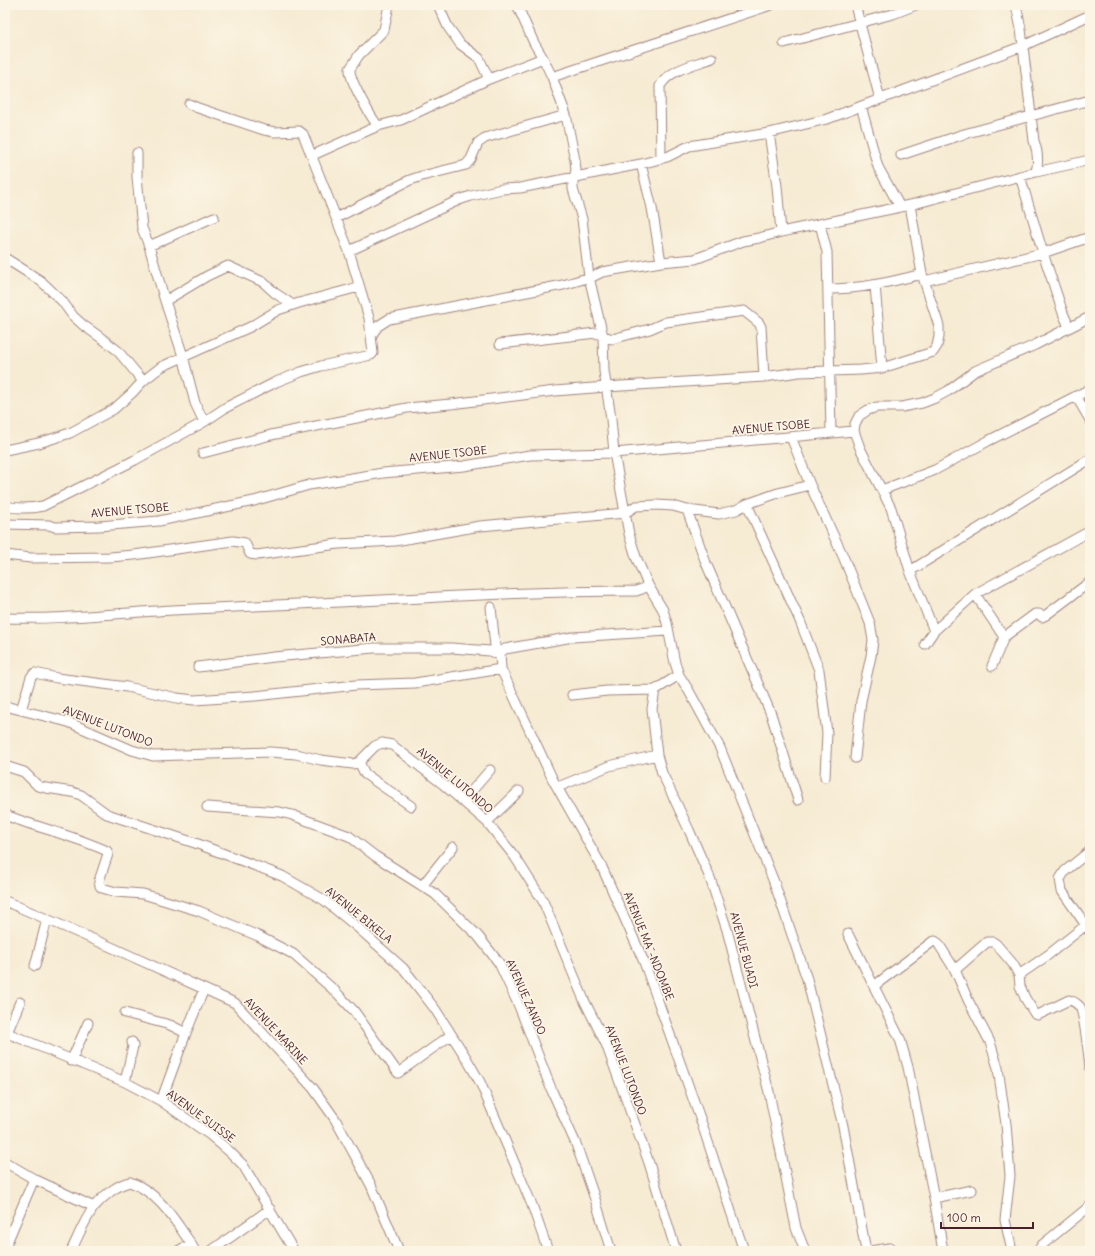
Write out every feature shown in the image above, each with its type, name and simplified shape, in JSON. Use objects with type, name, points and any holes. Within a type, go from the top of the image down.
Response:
[{"type":"street","points":[[378,126],[351,76],[350,69],[359,55],[384,30],[389,5]]},
{"type":"street","points":[[438,5],[448,27],[460,44],[479,58],[489,79]]},
{"type":"street","points":[[517,5],[534,43],[552,77],[566,114],[576,170],[573,189],[582,219],[589,277],[602,336],[604,370],[614,453],[629,534],[636,557],[648,585],[663,610],[679,675],[720,748],[774,882],[807,979],[843,1126],[866,1251]]},
{"type":"street","points":[[552,77],[771,5]]},
{"type":"street","points":[[855,5],[880,99]]},
{"type":"street","points":[[784,43],[893,14],[916,5]]},
{"type":"street","points":[[1016,5],[1023,46],[1034,141],[1037,150],[1038,162],[1036,172]]},
{"type":"street","points":[[349,252],[459,200],[471,196],[502,189],[520,188],[574,178],[641,164],[667,157],[689,146],[769,133],[827,119],[1023,46],[1090,15]]},
{"type":"street","points":[[312,155],[378,126],[401,120],[489,79],[543,58]]},
{"type":"street","points":[[660,159],[660,86],[664,79],[681,69],[712,58]]},
{"type":"street","points":[[901,155],[964,134],[1090,100]]},
{"type":"street","points":[[5,506],[19,509],[29,509],[43,506],[135,460],[204,422],[225,408],[276,382],[321,366],[372,355],[374,351],[369,318],[349,252],[306,138],[299,131],[275,132],[264,130],[189,104]]},
{"type":"street","points":[[862,106],[878,166],[900,208]]},
{"type":"street","points":[[336,218],[410,180],[469,163],[478,143],[485,138],[566,114]]},
{"type":"street","points":[[769,133],[777,186],[781,232]]},
{"type":"street","points":[[137,153],[140,216],[144,235],[149,246],[183,356],[195,403],[204,422]]},
{"type":"street","points":[[369,318],[384,321],[563,285],[602,272],[695,258],[743,241],[910,206],[1020,176],[1090,160]]},
{"type":"street","points":[[641,164],[652,208],[661,262]]},
{"type":"street","points":[[1020,176],[1043,253],[1069,327]]},
{"type":"street","points":[[203,453],[271,435],[407,408],[555,391],[764,377],[799,372],[882,368],[933,352],[937,346],[939,326],[923,278],[910,206]]},
{"type":"street","points":[[149,246],[214,217]]},
{"type":"street","points":[[820,224],[827,252],[831,433]]},
{"type":"street","points":[[828,288],[842,289],[923,278],[1043,253],[1090,237]]},
{"type":"street","points":[[5,258],[41,281],[62,301],[73,316],[117,350],[143,381]]},
{"type":"street","points":[[165,301],[207,276],[228,266],[263,282],[275,293],[293,305]]},
{"type":"street","points":[[875,285],[882,368]]},
{"type":"street","points":[[5,450],[39,443],[70,433],[114,409],[160,367],[250,327],[278,310],[359,287]]},
{"type":"street","points":[[500,344],[596,333],[612,339],[650,329],[666,322],[744,311],[759,322],[761,327],[764,377]]},
{"type":"street","points":[[934,631],[910,571],[891,508],[860,448],[854,431],[855,424],[859,416],[868,410],[877,407],[902,407],[922,403],[948,391],[975,371],[1036,345],[1090,317]]},
{"type":"street","points":[[371,336],[378,326],[384,321]]},
{"type":"street","points":[[882,490],[935,470],[1090,389]]},
{"type":"street","points":[[1076,396],[1090,420]]},
{"type":"street","name":"AVENUE TSOBE","points":[[5,524],[99,526],[159,521],[254,501],[309,485],[335,480],[414,470],[464,466],[530,454],[614,453],[854,431]]},
{"type":"street","points":[[791,437],[810,485],[843,556],[870,623],[873,640],[861,702],[855,758]]},
{"type":"street","points":[[910,571],[1090,459]]},
{"type":"street","points":[[5,555],[31,558],[110,557],[233,541],[244,543],[250,554],[257,556],[338,544],[395,541],[480,526],[625,513],[636,506],[673,506],[686,510],[719,514],[736,510],[747,504],[810,485]]},
{"type":"street","points":[[747,504],[800,621],[819,670],[827,733],[825,777]]},
{"type":"street","points":[[686,510],[706,563],[771,714],[798,800]]},
{"type":"street","points":[[925,644],[934,631],[975,594],[1089,535]]},
{"type":"street","points":[[992,666],[1004,637],[1035,614],[1039,614],[1042,617],[1046,616],[1090,582]]},
{"type":"street","points":[[5,618],[57,618],[169,610],[498,594],[636,591],[648,585]]},
{"type":"street","points":[[975,594],[1004,637]]},
{"type":"street","name":"AVENUE MA¨-NDOMBE","points":[[491,607],[496,650],[522,717],[558,787],[601,865],[644,962],[694,1100],[744,1251]]},
{"type":"street","points":[[21,710],[31,677],[35,673],[58,678],[127,687],[177,698],[194,700],[255,696],[356,686],[415,683],[500,660],[505,649],[573,637],[668,631]]},
{"type":"street","name":"SONABATA","points":[[198,667],[274,657],[374,648],[451,648],[490,651],[500,660]]},
{"type":"street","points":[[572,695],[607,690],[655,690],[679,675]]},
{"type":"street","name":"AVENUE BUADI","points":[[655,690],[652,709],[657,755],[662,773],[710,878],[727,930],[769,1092],[796,1228],[805,1251]]},
{"type":"street","name":"AVENUE LUTONDO","points":[[5,706],[68,722],[132,750],[153,756],[270,752],[296,754],[353,764],[359,762],[375,746],[382,743],[392,745],[463,801],[487,822],[514,857],[543,901],[584,1000],[606,1044],[649,1163],[676,1251]]},
{"type":"street","points":[[558,787],[610,766],[657,755]]},
{"type":"street","points":[[359,762],[365,774],[411,806]]},
{"type":"street","name":"AVENUE BIKELA","points":[[5,766],[24,772],[38,786],[81,795],[107,814],[198,844],[282,876],[324,900],[403,968],[434,1009],[480,1082],[532,1205],[548,1251]]},
{"type":"street","points":[[463,801],[490,770]]},
{"type":"street","points":[[487,822],[519,792]]},
{"type":"street","name":"AVENUE ZANDO","points":[[207,807],[280,812],[349,836],[375,856],[435,894],[478,936],[498,963],[519,1006],[552,1091],[576,1144],[611,1251]]},
{"type":"street","points":[[5,815],[84,841],[106,851],[108,854],[107,860],[100,881],[100,886],[102,888],[116,892],[143,894],[199,911],[258,936],[293,954],[335,991],[354,1011],[398,1073],[451,1035]]},
{"type":"street","points":[[422,886],[453,847]]},
{"type":"street","points":[[1019,975],[1088,928],[1062,891],[1060,879],[1065,871],[1090,851]]},
{"type":"street","name":"AVENUE MARINE","points":[[5,902],[47,919],[235,1003],[313,1088],[335,1119],[371,1185],[399,1251]]},
{"type":"street","points":[[35,966],[47,919]]},
{"type":"street","points":[[848,934],[900,1040],[908,1067],[943,1251]]},
{"type":"street","points":[[874,986],[932,942],[938,943],[955,970],[969,1002],[990,1042],[998,1068],[1006,1124],[1010,1176],[1005,1220],[1012,1251]]},
{"type":"street","points":[[955,970],[989,942],[996,944],[1013,964],[1019,975],[1020,986],[1025,998],[1037,1015],[1069,1000],[1074,1002],[1080,1008],[1090,1068]]},
{"type":"street","points":[[161,1101],[186,1032],[204,989]]},
{"type":"street","points":[[6,1033],[20,1002]]},
{"type":"street","points":[[125,1013],[158,1021],[186,1032]]},
{"type":"street","points":[[71,1061],[88,1022]]},
{"type":"street","name":"AVENUE SUISSE","points":[[6,1033],[125,1082],[161,1101],[210,1135],[243,1165],[294,1251]]},
{"type":"street","points":[[125,1082],[133,1046],[132,1042]]},
{"type":"street","points":[[5,1162],[34,1179],[94,1207]]},
{"type":"street","points":[[5,1247],[34,1179]]},
{"type":"street","points":[[71,1251],[94,1207],[120,1185],[130,1182],[158,1200],[174,1220],[194,1250]]},
{"type":"street","points":[[934,1198],[972,1190]]},
{"type":"street","points":[[1038,1251],[1042,1245],[1090,1206]]},
{"type":"street","points":[[211,1251],[270,1209]]},
{"type":"street","points":[[178,1251],[183,1248],[194,1250]]},
{"type":"street","points":[[870,1251],[890,1248]]}]
